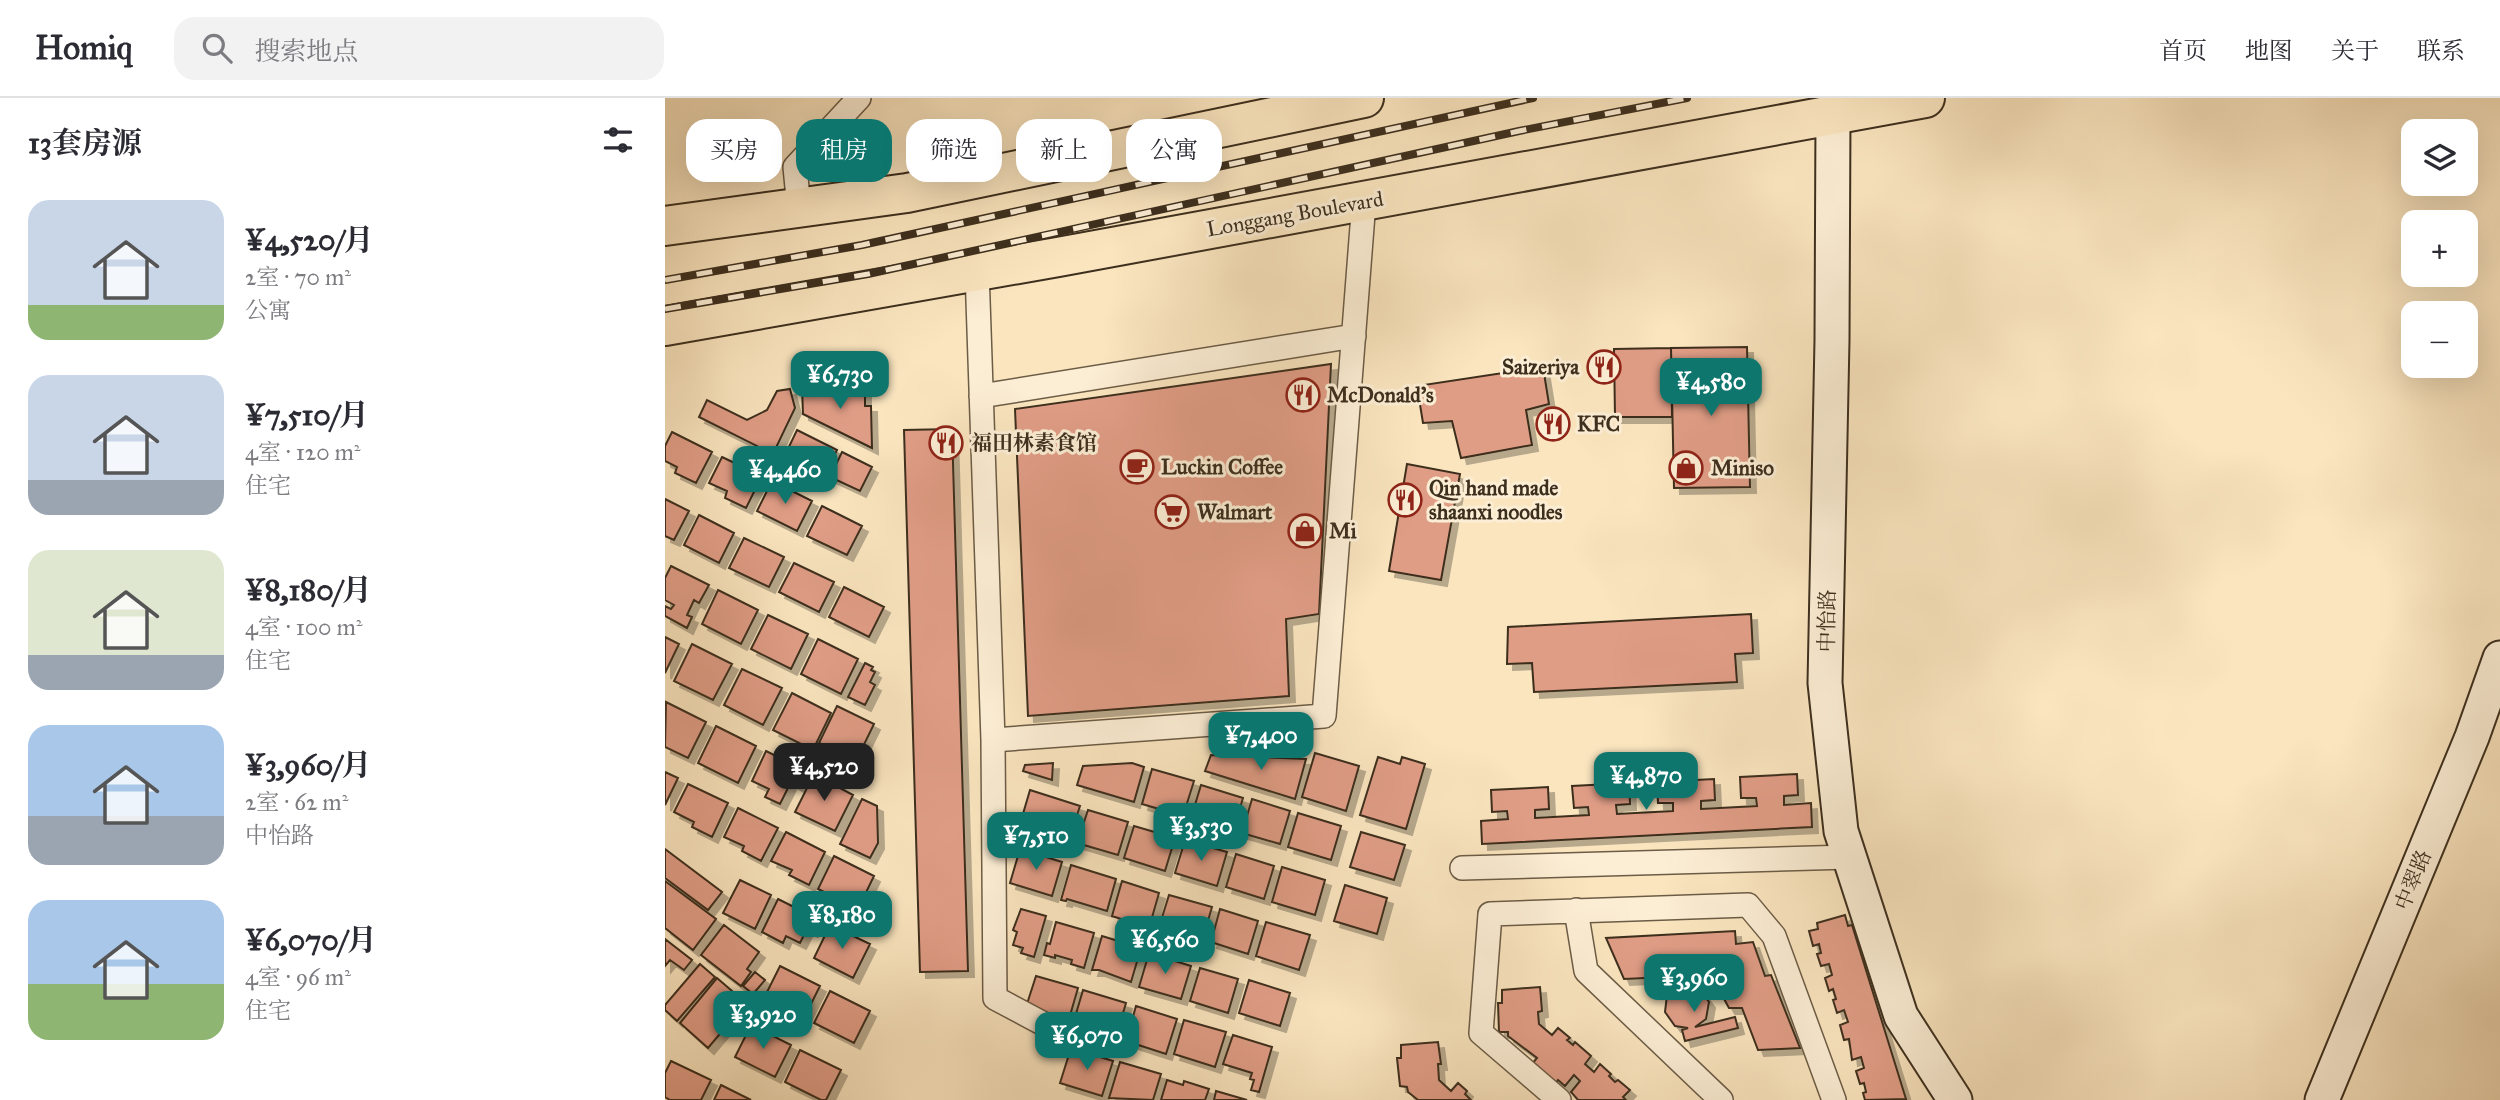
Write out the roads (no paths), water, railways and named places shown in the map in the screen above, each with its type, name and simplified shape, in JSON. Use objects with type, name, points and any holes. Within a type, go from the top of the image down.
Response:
[{"type":"highway","points":[[665,226],[907,193],[1364,98]]},
{"type":"highway","name":"Longgang Boulevard","points":[[665,326],[1925,98]]},
{"type":"street","points":[[799,208],[795,167],[859,98]]},
{"type":"street","name":"中怡路","points":[[1833,116],[1825,683],[1840,831],[1901,1016],[1955,1100]]},
{"type":"street","points":[[993,740],[1324,716],[1364,201]]},
{"type":"street","points":[[977,271],[993,740],[995,999],[1057,1031]]},
{"type":"street","points":[[981,396],[1354,336]]},
{"type":"street","name":"中翠路","points":[[2322,1100],[2472,737],[2500,658]]},
{"type":"street","points":[[1462,868],[1849,857]]},
{"type":"street","points":[[1559,1100],[1481,1032],[1490,914],[1748,905],[1774,936],[1834,1100]]},
{"type":"street","points":[[1576,910],[1586,971],[1716,1098]]},
{"type":"railway","points":[[665,280],[862,245],[1533,98]]},
{"type":"railway","points":[[665,309],[868,274],[1519,131],[1687,98]]},
{"type":"place","name":"Saizeriya","points":[[1604,367]]},
{"type":"place","name":"McDonald's","points":[[1303,395]]},
{"type":"place","name":"KFC","points":[[1553,424]]},
{"type":"place","name":"福田林素食馆","points":[[946,443]]},
{"type":"place","name":"Luckin Coffee","points":[[1137,467]]},
{"type":"place","name":"Miniso","points":[[1686,468]]},
{"type":"place","name":"Qin hand made shaanxi noodles","points":[[1405,500]]},
{"type":"place","name":"Walmart","points":[[1172,512]]},
{"type":"place","name":"Mi","points":[[1305,531]]}]
